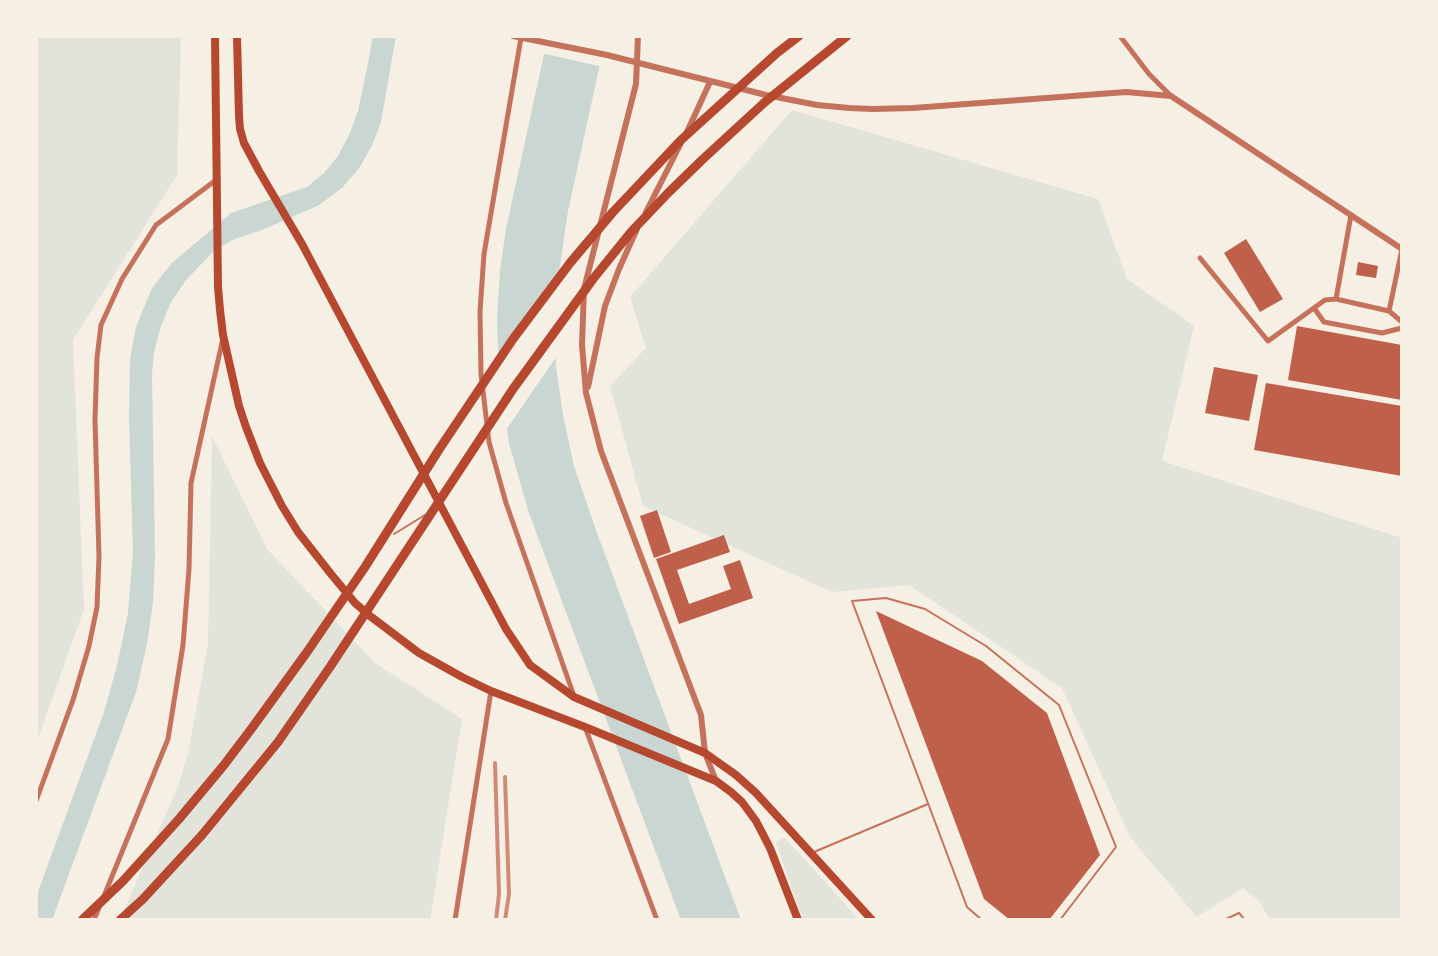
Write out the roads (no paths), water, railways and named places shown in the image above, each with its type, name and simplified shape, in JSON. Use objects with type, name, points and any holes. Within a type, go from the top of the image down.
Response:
[{"type":"highway","points":[[81,920],[123,881],[179,819],[252,728],[352,586],[513,339],[570,263],[613,212],[681,140],[777,53],[800,36]]},
{"type":"highway","points":[[120,920],[143,899],[202,835],[278,742],[337,657],[513,389],[593,279],[632,232],[696,166],[765,102],[847,36]]},
{"type":"main road","points":[[215,36],[218,287],[223,335],[246,427],[260,463],[298,532],[355,603],[419,653],[462,678],[491,691],[716,781],[742,802],[756,821],[770,848],[798,920]]},
{"type":"main road","points":[[237,36],[239,116],[244,143],[302,244],[506,629],[530,665],[574,697],[705,753],[736,775],[756,793],[872,920]]},
{"type":"street","points":[[513,36],[607,55],[710,82],[817,105],[873,110],[1126,92],[1171,96]]},
{"type":"street","points":[[638,36],[636,84],[584,289],[582,345],[586,393],[601,451],[701,715],[705,753],[716,781]]},
{"type":"street","points":[[1120,36],[1149,74],[1171,96],[1402,249],[1389,311]]},
{"type":"street","points":[[521,38],[484,254],[480,311],[481,374],[489,442],[506,503],[574,697]]},
{"type":"street","points":[[586,393],[605,306],[619,269],[635,232],[667,173],[710,82]]},
{"type":"street","points":[[36,801],[73,700],[89,646],[97,607],[99,557],[94,420],[101,325],[122,279],[156,225],[216,180]]},
{"type":"street","points":[[1336,299],[1351,215]]},
{"type":"street","points":[[1200,258],[1268,341],[1325,300],[1336,299],[1389,311],[1402,322]]},
{"type":"street","points":[[1314,308],[1324,322],[1382,333],[1402,328]]},
{"type":"street","points":[[94,920],[168,739],[183,645],[189,569],[191,483],[223,335]]},
{"type":"street","points":[[455,920],[491,691]]},
{"type":"street","points":[[585,727],[657,920]]},
{"type":"lane","points":[[394,534],[440,505]]},
{"type":"lane","points":[[982,920],[967,907],[852,601],[886,598],[925,609],[986,646],[1059,705],[1116,846],[1060,920]]},
{"type":"lane","points":[[812,853],[928,804]]},
{"type":"lane","points":[[1224,920],[1239,913],[1245,920]]},
{"type":"railway","points":[[495,763],[499,894],[496,920]]},
{"type":"railway","points":[[505,777],[509,894],[505,920]]}]
